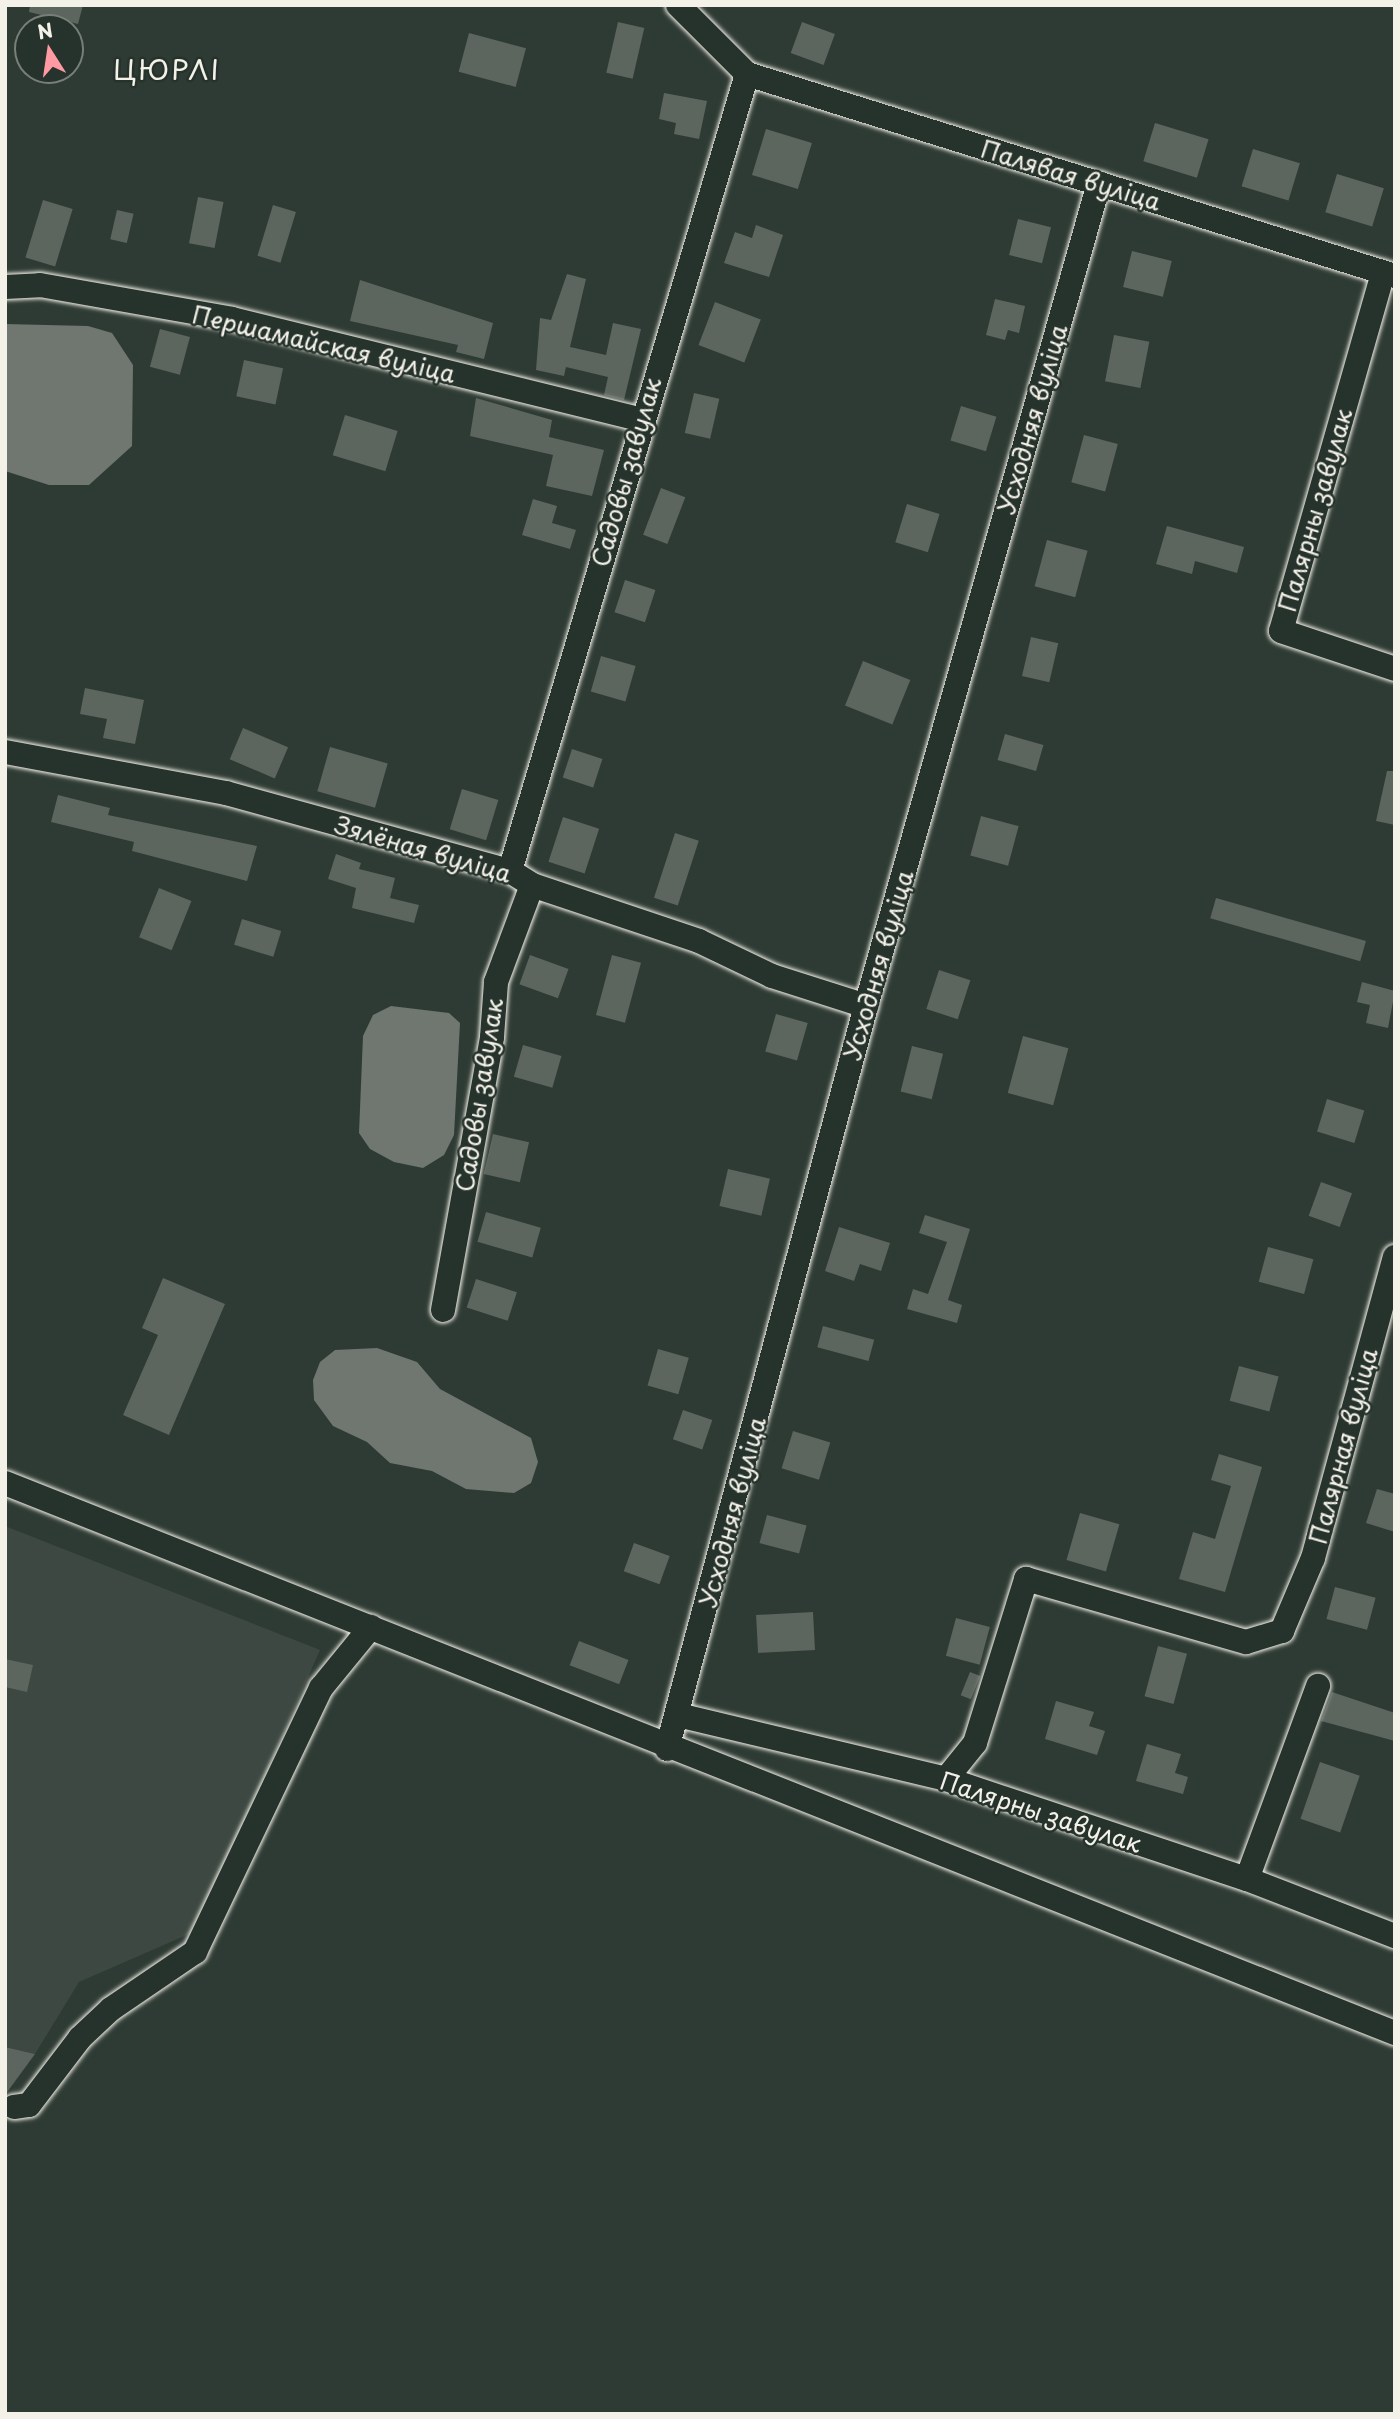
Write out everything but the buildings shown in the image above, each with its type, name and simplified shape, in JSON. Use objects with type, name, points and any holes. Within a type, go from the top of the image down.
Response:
[{"type":"street","points":[[678,5],[707,17],[747,74]]},
{"type":"street","name":"Палявая вуліца","points":[[747,74],[1389,274]]},
{"type":"street","name":"Садовы завулак","points":[[510,871],[640,419],[747,74]]},
{"type":"street","name":"Усходняя вуліца","points":[[667,1749],[866,1006],[1099,183]]},
{"type":"street","name":"Палярны завулак","points":[[1389,274],[1281,631],[1395,669]]},
{"type":"street","name":"Першамайская вуліца","points":[[5,287],[40,285],[232,319],[640,419]]},
{"type":"street","name":"Зялёная вуліца","points":[[5,752],[226,793],[510,871],[532,885],[699,941],[772,976],[866,1006]]},
{"type":"street","name":"Садовы завулак","points":[[443,1310],[492,1037],[496,982],[532,885]]},
{"type":"street","name":"Палярная вуліца","points":[[946,1779],[975,1743],[1026,1579],[1246,1642],[1282,1631],[1313,1558],[1395,1257]]},
{"type":"street","points":[[5,1483],[371,1627],[667,1749],[1395,2032]]},
{"type":"street","points":[[14,2108],[29,2105],[80,2038],[111,2009],[195,1952],[321,1688],[371,1627]]},
{"type":"street","points":[[1248,1879],[1318,1686]]},
{"type":"street","name":"Палярны завулак","points":[[678,1715],[946,1779],[1248,1879],[1395,1936]]},
{"type":"shaded area","points":[[5,324],[88,326],[112,333],[133,365],[132,446],[89,485],[49,485],[5,471]]},
{"type":"shaded area","points":[[391,1006],[449,1013],[460,1023],[454,1135],[444,1155],[423,1168],[394,1162],[370,1149],[359,1133],[363,1036],[373,1015]]},
{"type":"shaded area","points":[[377,1348],[417,1362],[440,1389],[531,1438],[538,1462],[531,1483],[514,1493],[466,1489],[432,1471],[390,1463],[367,1442],[333,1426],[314,1400],[313,1380],[320,1362],[335,1350]]},
{"type":"shaded area","points":[[5,1526],[320,1650],[196,1931],[79,1982],[35,2054],[5,2047]]},
{"type":"district","name":"ЦЮРЛІ","points":[[167,69]]}]
